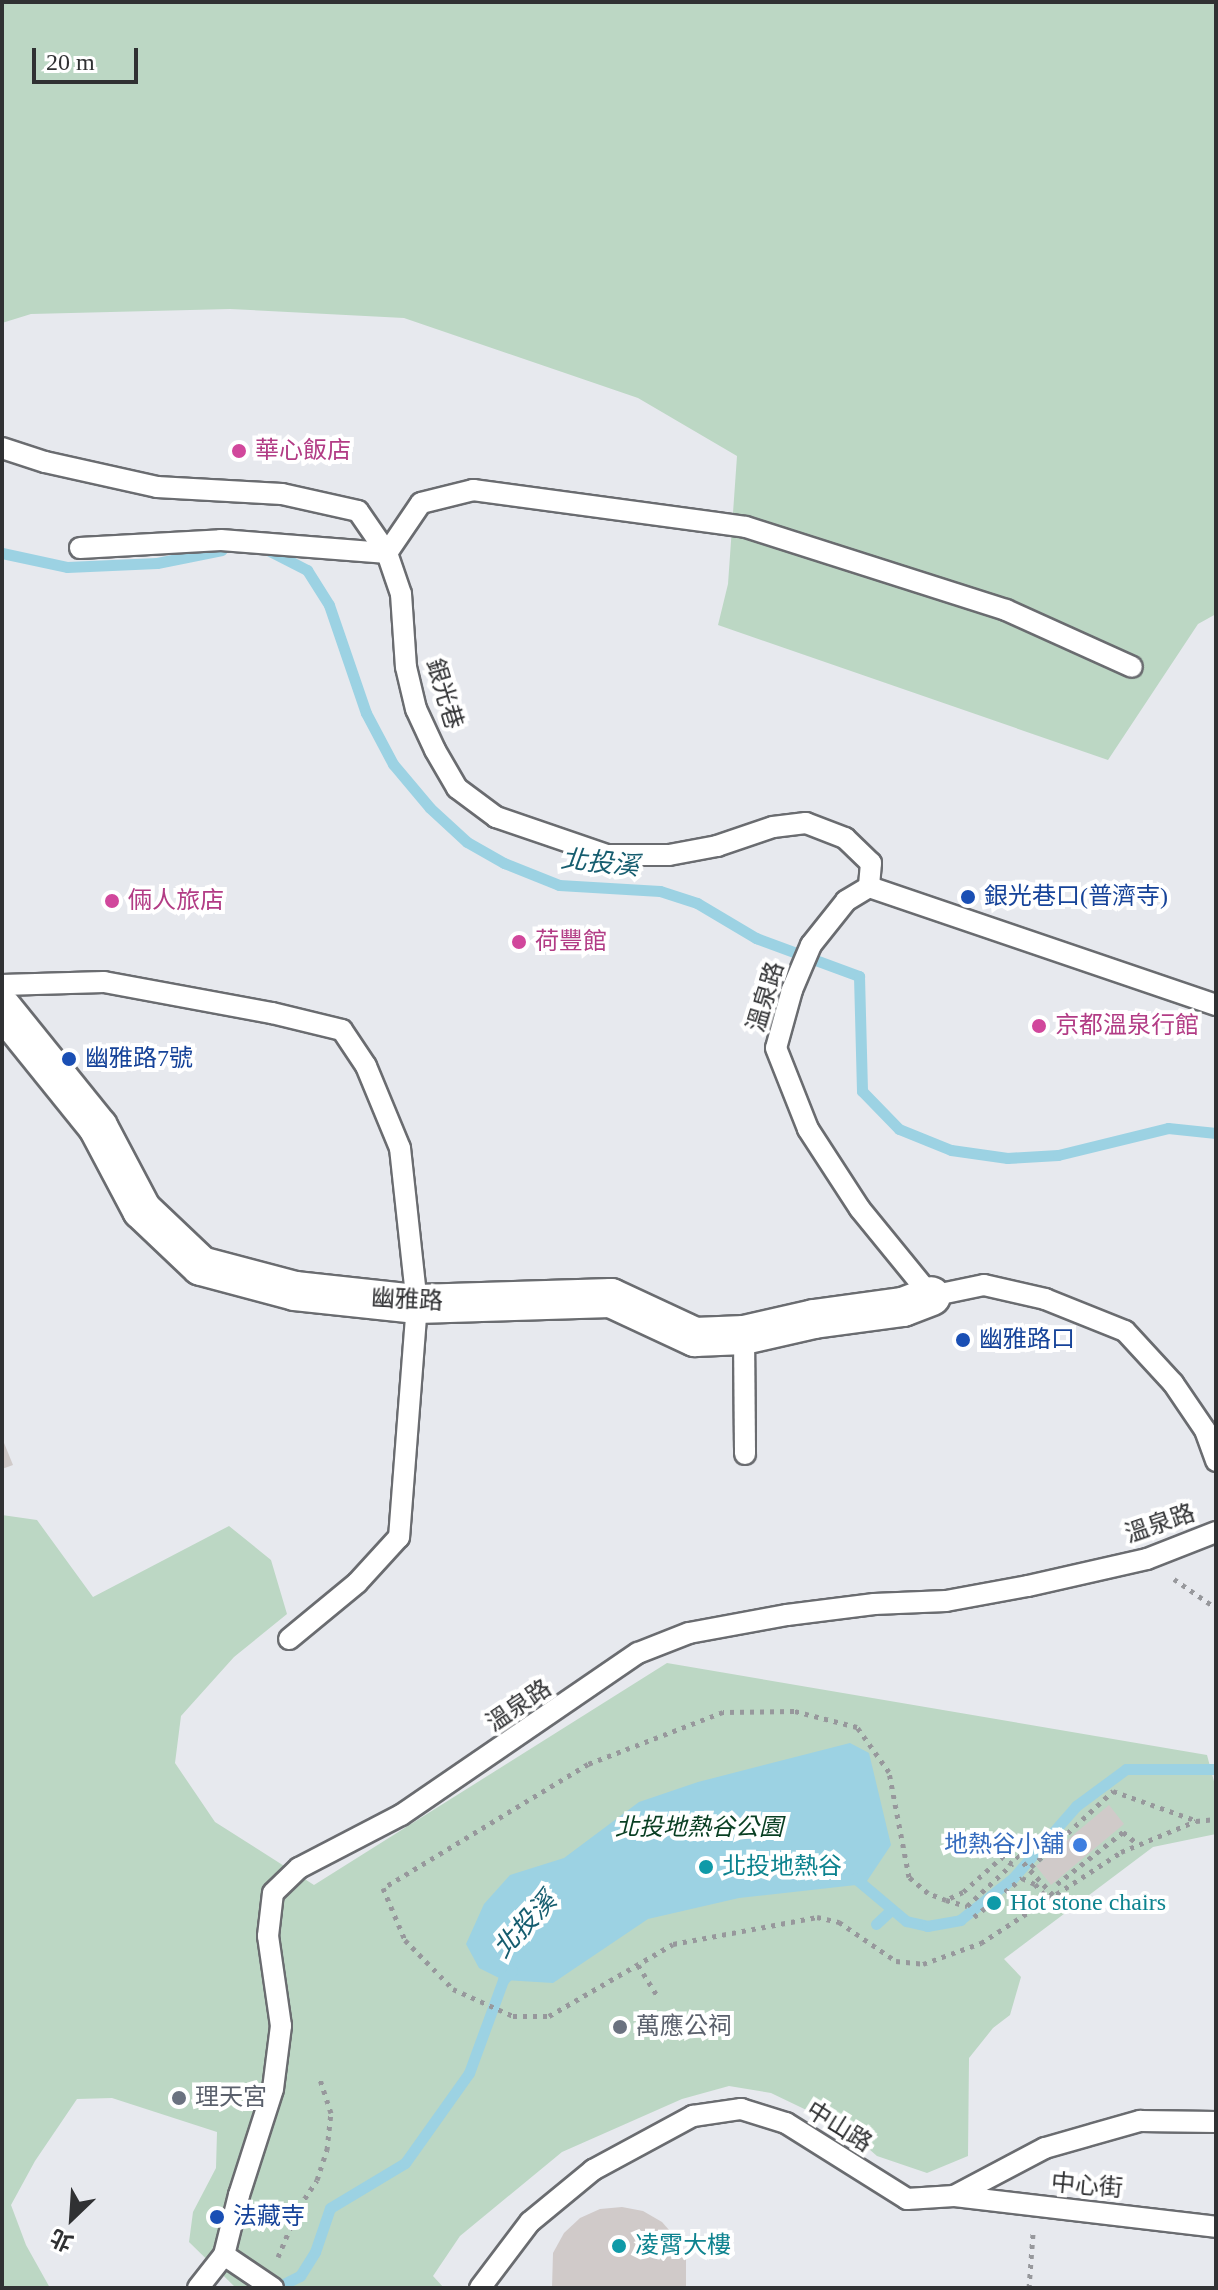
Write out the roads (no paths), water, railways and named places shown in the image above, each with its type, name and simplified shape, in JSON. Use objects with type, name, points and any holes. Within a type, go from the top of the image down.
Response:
[{"type":"street","name":"幽雅路","points":[[2,1008],[98,1127],[142,1210],[201,1266],[295,1291],[417,1304],[611,1298],[695,1337],[744,1335],[814,1319],[903,1307],[931,1296]]},
{"type":"lane","name":"銀光巷","points":[[2,448],[45,462],[157,487],[282,494],[358,511],[387,553],[401,594],[406,667],[416,709],[457,788],[496,817],[607,855],[669,855],[717,846],[773,827],[806,823],[845,838],[871,863],[869,887]]},
{"type":"lane","points":[[80,548],[221,540],[387,553],[421,503],[473,490],[746,527],[1006,610],[1132,667]]},
{"type":"lane","points":[[869,887],[1216,1005]]},
{"type":"lane","name":"溫泉路","points":[[869,887],[846,901],[811,945],[792,990],[776,1048],[808,1129],[860,1209],[931,1296]]},
{"type":"lane","points":[[2,985],[104,982],[342,1030],[366,1066],[400,1148],[417,1304],[399,1537],[357,1583],[289,1639]]},
{"type":"lane","points":[[931,1296],[984,1285],[1045,1299],[1125,1331],[1173,1383],[1205,1430],[1216,1461]]},
{"type":"lane","points":[[744,1335],[745,1454]]},
{"type":"lane","name":"溫泉路","points":[[198,2288],[224,2255],[239,2195],[273,2089],[281,2026],[268,1936],[273,1893],[299,1868],[401,1815],[638,1653],[689,1633],[860,1605],[946,1601],[1147,1559],[1216,1532]]},
{"type":"lane","name":"中山路","points":[[480,2288],[530,2222],[593,2170],[693,2116],[741,2109],[786,2123],[907,2199],[954,2196],[1045,2148],[1140,2121],[1216,2122]]},
{"type":"lane","name":"中心街","points":[[954,2196],[1216,2227]]},
{"type":"lane","points":[[224,2255],[270,2286]]},
{"type":"water","name":"北投地熱谷","points":[[850,1743],[869,1753],[891,1845],[865,1884],[739,1898],[648,1919],[553,1983],[503,1980],[479,1968],[466,1944],[484,1904],[510,1875],[564,1858],[639,1802],[698,1782]]},
{"type":"waterway","name":"北投溪","points":[[2,553],[67,567],[157,563],[222,550]]},
{"type":"waterway","name":"北投溪","points":[[268,550],[307,570],[329,605],[366,713],[393,764],[430,808],[467,842],[504,863],[559,885],[660,891],[697,903],[756,938],[859,976],[862,1091],[899,1129],[951,1150],[1007,1158],[1058,1155],[1168,1128],[1216,1133]]},
{"type":"waterway","name":"北投溪","points":[[855,1878],[906,1921],[927,1926],[960,1920],[1013,1878],[1076,1806],[1126,1769],[1216,1769]]},
{"type":"waterway","points":[[876,1924],[891,1910]]},
{"type":"waterway","name":"北投溪","points":[[276,2288],[300,2276],[315,2252],[330,2208],[405,2163],[469,2073],[503,1980],[512,1971]]},
{"type":"place","name":"華心飯店","points":[[239,451]]},
{"type":"place","name":"銀光巷口(普濟寺)","points":[[968,897]]},
{"type":"place","name":"倆人旅店","points":[[112,901]]},
{"type":"place","name":"荷豐館","points":[[519,942]]},
{"type":"place","name":"京都溫泉行館","points":[[1039,1026]]},
{"type":"place","name":"幽雅路7號","points":[[69,1059]]},
{"type":"place","name":"幽雅路口","points":[[963,1340]]},
{"type":"place","name":"地熱谷小舖","points":[[1080,1845]]},
{"type":"place","name":"北投地熱谷","points":[[706,1867]]},
{"type":"place","name":"Hot stone chairs","points":[[994,1903]]},
{"type":"place","name":"萬應公祠","points":[[620,2027]]},
{"type":"place","name":"理天宮","points":[[179,2098]]},
{"type":"place","name":"法藏寺","points":[[217,2217]]},
{"type":"place","name":"凌霄大樓","points":[[619,2246]]},
{"type":"park label","name":"北投地熱谷公園","points":[[699,1828]]}]
